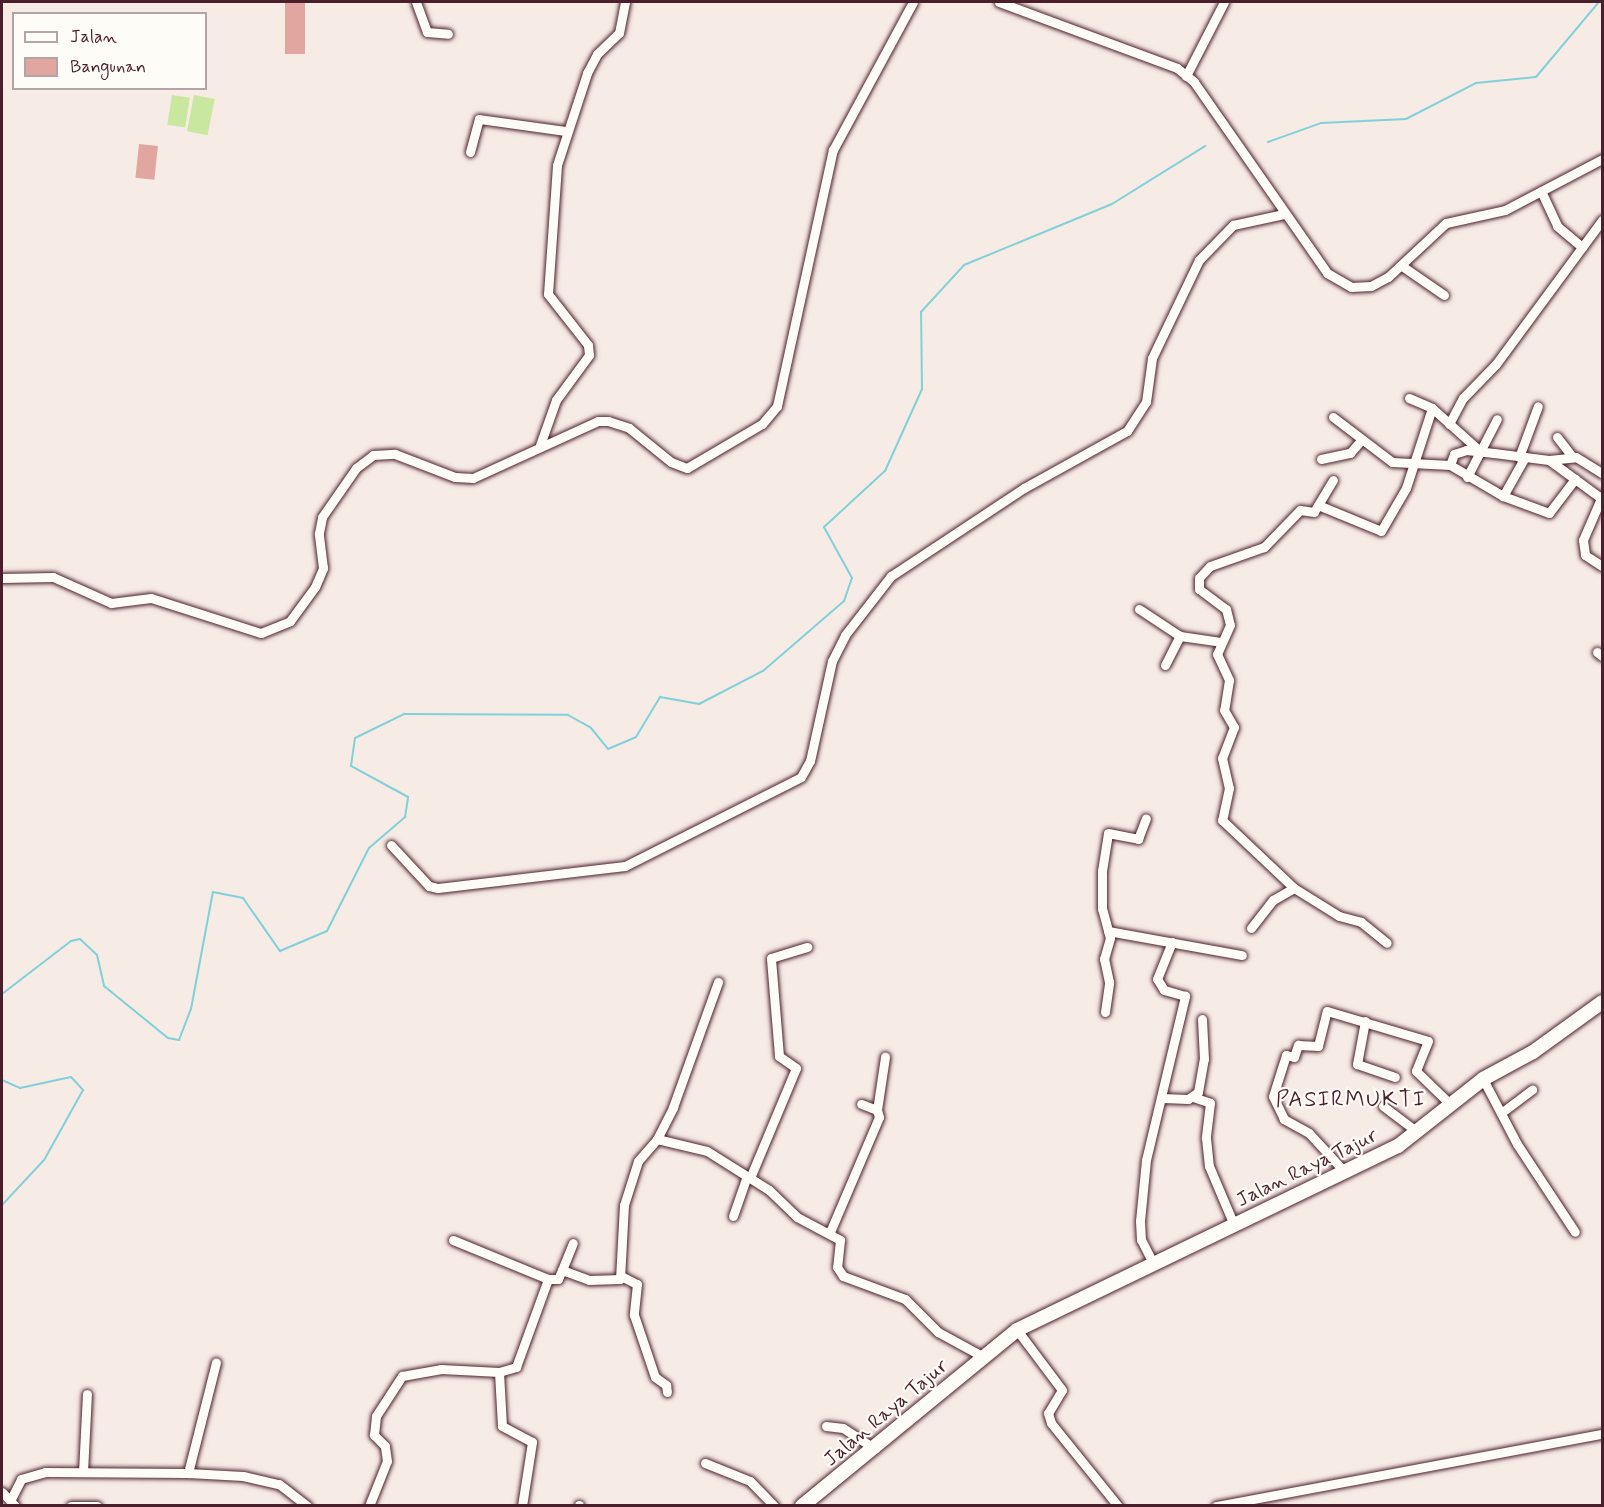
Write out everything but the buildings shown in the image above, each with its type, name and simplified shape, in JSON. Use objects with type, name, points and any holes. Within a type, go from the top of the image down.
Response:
[{"type":"main road","name":"Jalan Raya Tajur","points":[[802,1506],[875,1449],[982,1356],[1017,1330],[1154,1265],[1343,1170],[1398,1146],[1449,1103],[1483,1079],[1533,1052],[1602,1002]]},
{"type":"street","points":[[416,2],[427,32],[448,34]]},
{"type":"street","points":[[540,446],[555,400],[589,356],[588,345],[548,294],[550,209],[566,131],[592,62],[619,33],[625,2]]},
{"type":"street","points":[[2,578],[53,577],[111,603],[151,598],[261,633],[290,621],[315,587],[323,568],[319,533],[322,517],[356,468],[373,454],[395,454],[455,477],[473,478],[598,421],[629,429],[671,462],[687,468],[771,416],[833,150],[913,2]]},
{"type":"street","points":[[999,2],[1072,31],[1146,53],[1186,76],[1327,273],[1344,284],[1371,286],[1402,266],[1446,224],[1505,210],[1602,159]]},
{"type":"street","points":[[1186,76],[1224,2]]},
{"type":"street","points":[[470,152],[480,119],[566,131]]},
{"type":"street","points":[[1540,191],[1557,226],[1582,247]]},
{"type":"street","points":[[391,844],[429,886],[438,888],[625,866],[801,777],[810,760],[832,661],[845,635],[891,576],[1024,488],[1127,432],[1146,402],[1152,358],[1199,260],[1233,225],[1284,214]]},
{"type":"street","points":[[1449,424],[1463,398],[1496,364],[1602,220]]},
{"type":"street","points":[[1402,266],[1444,295]]},
{"type":"street","points":[[1409,398],[1432,408],[1481,452]]},
{"type":"street","points":[[1503,496],[1522,457],[1538,406]]},
{"type":"street","points":[[1318,505],[1379,532],[1415,462],[1432,408]]},
{"type":"street","points":[[1333,417],[1392,462],[1450,465],[1503,496],[1550,513],[1575,479]]},
{"type":"street","points":[[1467,477],[1497,419]]},
{"type":"street","points":[[1557,437],[1572,456],[1602,473]]},
{"type":"street","points":[[1321,459],[1350,453],[1362,439]]},
{"type":"street","points":[[1450,465],[1454,454],[1460,451],[1550,460],[1572,456]]},
{"type":"street","points":[[1550,460],[1602,497],[1583,540],[1585,555],[1602,566]]},
{"type":"street","points":[[1333,480],[1312,513],[1300,510],[1264,547],[1210,566],[1199,579],[1199,589],[1229,614],[1230,625],[1221,642],[1217,661],[1229,680],[1223,707],[1234,727],[1222,758],[1229,788],[1222,820],[1294,888],[1339,916],[1361,922],[1387,943]]},
{"type":"street","points":[[1139,609],[1180,636],[1221,642]]},
{"type":"street","points":[[1165,664],[1180,636]]},
{"type":"street","points":[[1105,1012],[1108,931],[1102,909],[1108,833],[1138,839],[1146,818]]},
{"type":"street","points":[[1251,928],[1273,900],[1294,888]]},
{"type":"street","points":[[1108,931],[1242,954]]},
{"type":"street","points":[[1154,1265],[1141,1240],[1140,1221],[1146,1160],[1185,996],[1164,990],[1157,979],[1172,942]]},
{"type":"street","points":[[733,1216],[748,1177],[782,1110],[796,1065],[779,1056],[771,959],[807,947]]},
{"type":"street","points":[[562,1270],[589,1280],[615,1281],[621,1276],[624,1205],[638,1161],[657,1139],[702,1034],[718,982]]},
{"type":"street","points":[[1343,1170],[1309,1133],[1284,1119],[1273,1096],[1286,1055],[1294,1056],[1298,1045],[1318,1046],[1327,1011],[1428,1041],[1416,1071],[1449,1103]]},
{"type":"street","points":[[1162,1098],[1193,1097],[1203,1071],[1202,1019]]},
{"type":"street","points":[[1365,1021],[1357,1064],[1395,1077]]},
{"type":"street","points":[[830,1232],[871,1138],[885,1058]]},
{"type":"street","points":[[1483,1079],[1501,1113],[1575,1232]]},
{"type":"street","points":[[1501,1113],[1532,1090]]},
{"type":"street","name":"Jalan Raya Tajur","points":[[1193,1097],[1210,1103],[1206,1151],[1218,1192],[1234,1225]]},
{"type":"street","points":[[861,1104],[877,1110]]},
{"type":"street","points":[[1383,1106],[1416,1131]]},
{"type":"street","points":[[657,1139],[707,1150],[748,1177],[797,1217],[830,1232],[840,1240],[837,1267],[843,1276],[905,1299],[938,1332],[982,1356]]},
{"type":"street","points":[[453,1240],[549,1279],[558,1279],[573,1243]]},
{"type":"street","points":[[621,1276],[637,1284],[634,1315],[655,1377],[666,1385],[666,1392]]},
{"type":"street","points":[[369,1506],[387,1461],[385,1446],[374,1434],[375,1423],[402,1376],[441,1369],[499,1372],[516,1367],[549,1279]]},
{"type":"street","points":[[1017,1330],[1062,1390],[1048,1413],[1051,1423],[1118,1506]]},
{"type":"street","points":[[188,1473],[216,1362]]},
{"type":"street","points":[[499,1372],[502,1426],[532,1442],[522,1506]]},
{"type":"street","points":[[83,1472],[87,1394]]},
{"type":"street","points":[[826,1426],[843,1428],[875,1449]]},
{"type":"street","points":[[1216,1506],[1602,1434]]},
{"type":"street","points":[[705,1463],[740,1475],[774,1506]]},
{"type":"street","points":[[2,1492],[13,1502],[25,1477],[83,1472],[188,1473],[243,1476],[279,1484],[307,1506]]},
{"type":"street","points":[[71,1506],[85,1502],[97,1506]]},
{"type":"green space","points":[[172,95],[190,98],[185,127],[167,125]]},
{"type":"green space","points":[[194,95],[215,99],[208,135],[187,131]]},
{"type":"waterway","points":[[1268,142],[1321,123],[1406,119],[1476,83],[1536,77],[1599,2]]},
{"type":"waterway","points":[[2,994],[71,941],[80,939],[97,955],[104,986],[168,1038],[179,1040],[191,1009],[213,892],[243,898],[280,951],[327,931],[369,848],[405,817],[408,797],[351,766],[355,738],[404,714],[568,715],[591,728],[608,749],[636,737],[660,697],[699,704],[763,671],[844,601],[852,578],[824,527],[885,471],[922,389],[921,312],[964,265],[1112,204],[1205,146]]},
{"type":"waterway","points":[[2,1080],[20,1088],[71,1077],[83,1090],[44,1160],[2,1205]]},
{"type":"district","name":"PASIRMUKTI","points":[[1351,1101]]}]
